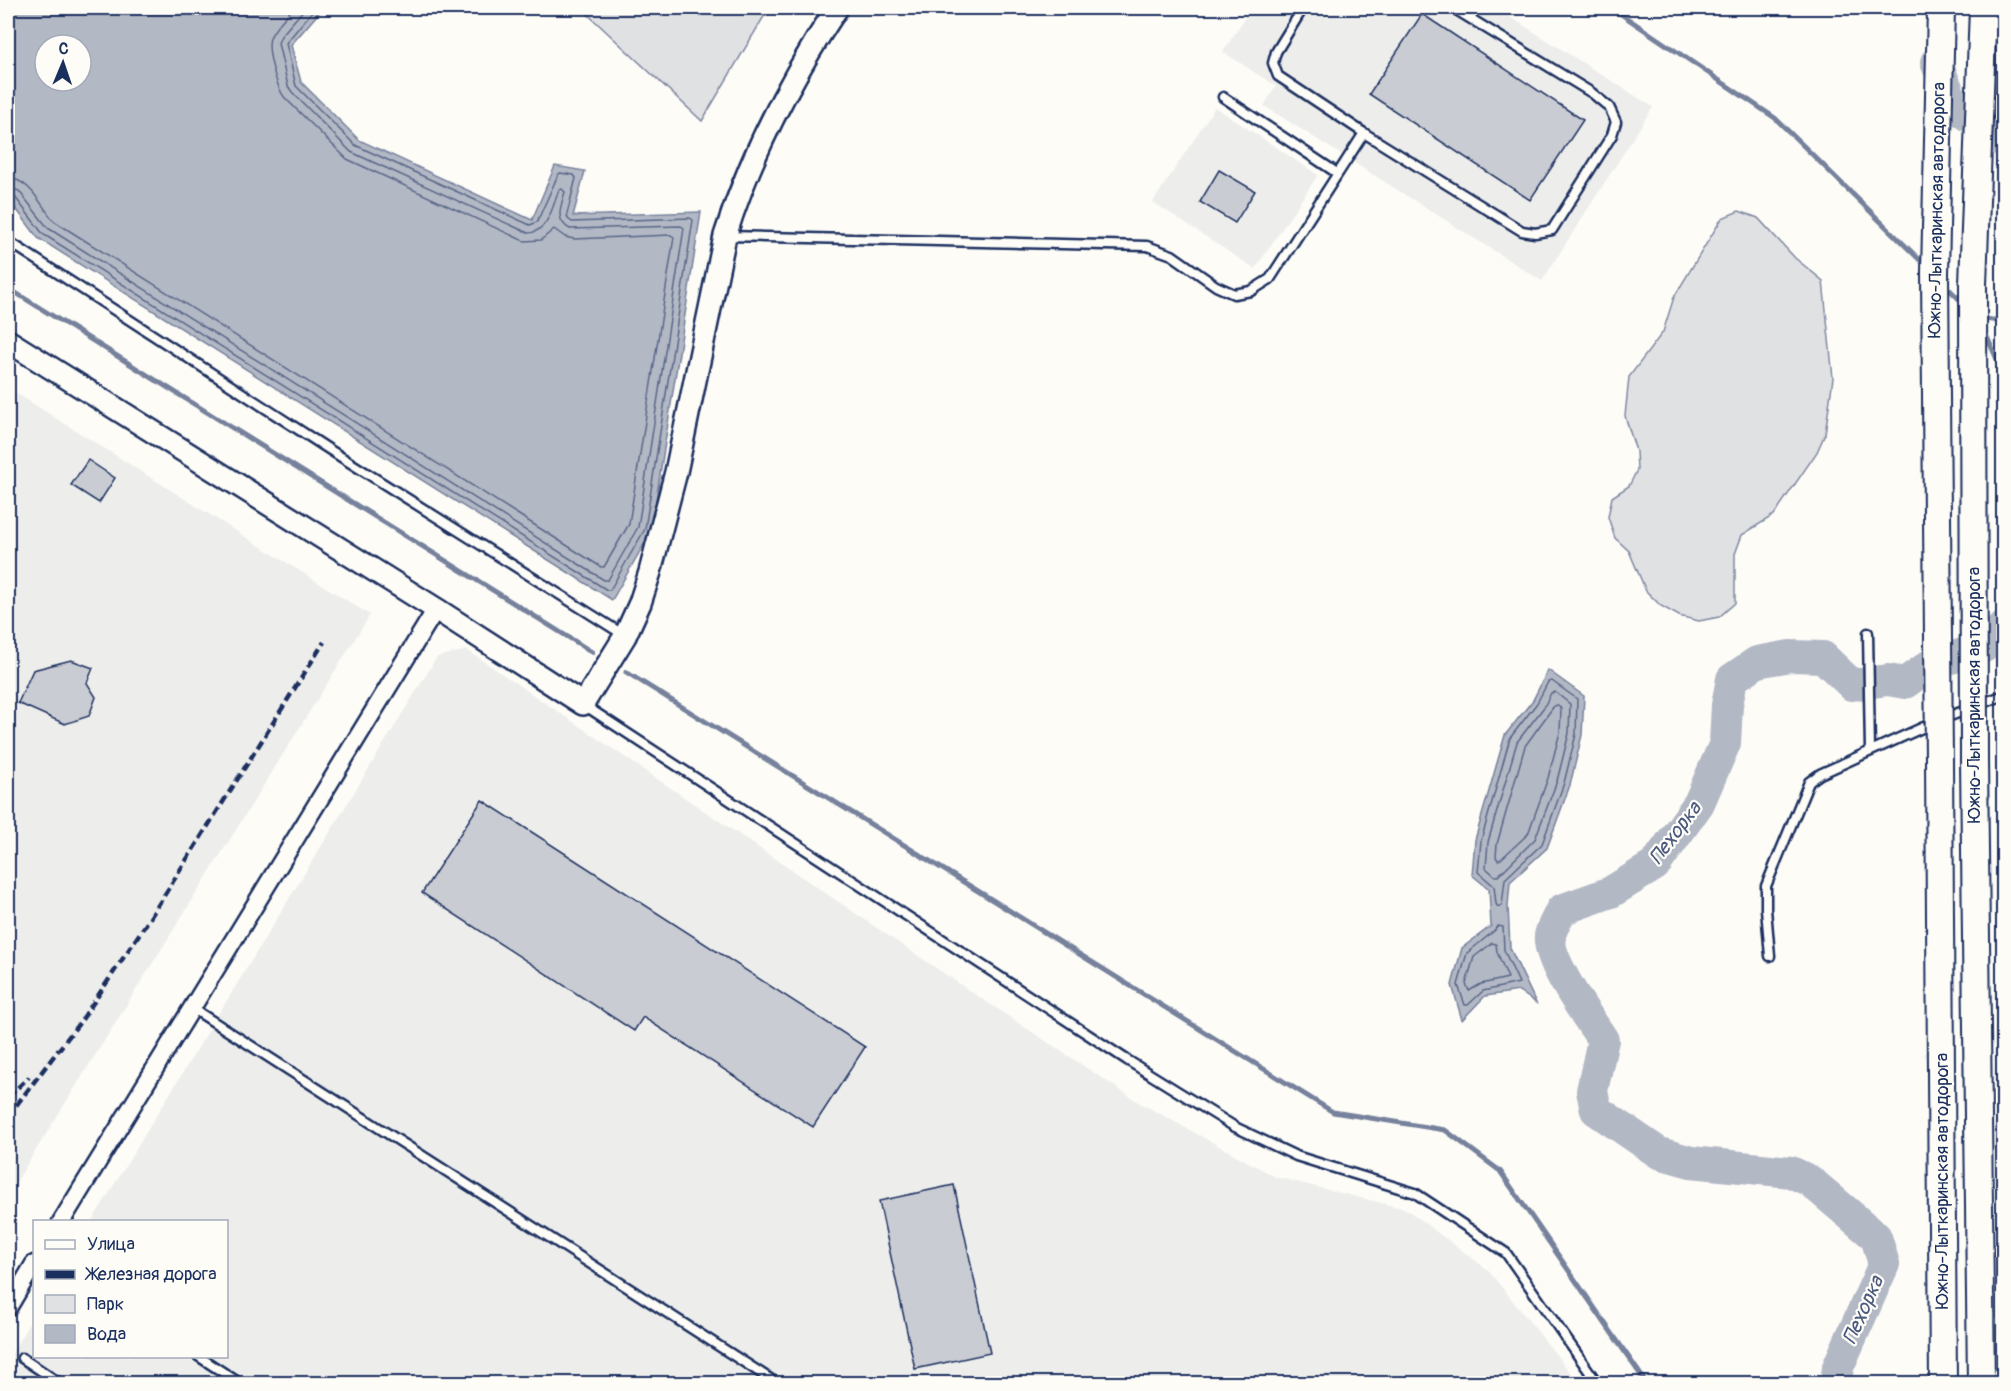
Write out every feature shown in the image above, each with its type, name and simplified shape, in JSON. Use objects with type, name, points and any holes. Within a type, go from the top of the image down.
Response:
[{"type":"main road","name":"Южно-Лыткаринская автодорога","points":[[1941,8],[1935,273],[1943,1383]]},
{"type":"main road","name":"Южно-Лыткаринская автодорога","points":[[1981,1383],[1974,760],[1973,284],[1983,8]]},
{"type":"street","points":[[8,341],[436,609],[583,704],[625,636],[640,603],[650,572],[674,483],[725,236],[750,167],[775,112],[804,58],[837,8]]},
{"type":"street","points":[[62,1220],[436,609]]},
{"type":"street","points":[[8,1308],[33,1266]]},
{"type":"lane","points":[[1303,8],[1276,52],[1272,63],[1278,76],[1364,133],[1522,231],[1535,233],[1552,230],[1612,135],[1616,122],[1609,107],[1592,93],[1453,8]]},
{"type":"lane","points":[[1223,98],[1337,173]]},
{"type":"lane","points":[[725,236],[1147,246],[1172,255],[1216,286],[1234,294],[1251,291],[1270,279],[1364,133]]},
{"type":"lane","points":[[8,242],[330,450],[625,636]]},
{"type":"lane","points":[[1868,633],[1870,751]]},
{"type":"lane","points":[[1770,956],[1766,886],[1809,782],[1820,774],[1935,722],[2004,695]]},
{"type":"lane","points":[[583,704],[1127,1060],[1235,1127],[1296,1156],[1415,1193],[1506,1253],[1598,1383]]},
{"type":"lane","points":[[192,1008],[778,1383]]},
{"type":"lane","points":[[22,1358],[61,1383]]},
{"type":"lane","points":[[201,1358],[241,1383]]},
{"type":"shaded area","points":[[1251,8],[1496,8],[1653,107],[1542,281],[1264,106],[1276,86],[1223,52]]},
{"type":"shaded area","points":[[1215,107],[1318,175],[1255,269],[1153,202]]},
{"type":"shaded area","points":[[8,388],[370,615],[8,1195]]},
{"type":"shaded area","points":[[467,650],[970,991],[1140,1103],[1276,1177],[1406,1209],[1488,1270],[1579,1383],[8,1384],[8,1359],[33,1317],[33,1358],[228,1358],[228,1220],[93,1220],[437,657]]},
{"type":"green space","points":[[581,8],[769,8],[702,121]]},
{"type":"green space","points":[[1739,211],[1758,218],[1795,258],[1823,281],[1833,378],[1825,434],[1817,452],[1774,515],[1742,535],[1735,554],[1735,603],[1719,617],[1699,621],[1679,616],[1661,606],[1646,591],[1629,551],[1615,538],[1608,517],[1612,497],[1629,486],[1637,470],[1636,451],[1625,416],[1629,377],[1663,332],[1674,297],[1722,218]]},
{"type":"water","points":[[8,8],[323,8],[291,45],[301,82],[359,140],[532,220],[555,166],[585,171],[573,216],[701,212],[651,532],[612,600],[38,238],[8,198]]},
{"type":"water","points":[[1548,670],[1584,696],[1582,735],[1570,785],[1547,848],[1510,882],[1508,906],[1510,948],[1536,1003],[1519,991],[1485,996],[1462,1020],[1452,985],[1462,948],[1491,926],[1489,889],[1472,875],[1475,840],[1505,735],[1533,700]]},
{"type":"building","points":[[1422,14],[1583,120],[1530,200],[1369,94]]},
{"type":"building","points":[[1219,170],[1255,191],[1235,223],[1200,202]]},
{"type":"building","points":[[88,460],[115,478],[99,503],[71,485]]},
{"type":"building","points":[[71,660],[93,668],[87,683],[96,697],[89,716],[65,724],[18,703],[33,670]]},
{"type":"building","points":[[482,800],[865,1047],[813,1127],[643,1017],[634,1031],[422,893]]},
{"type":"building","points":[[954,1185],[990,1353],[915,1369],[879,1201]]},
{"type":"waterway","points":[[1612,8],[1775,118],[1927,267]]},
{"type":"waterway","name":"Пехорка","points":[[1936,62],[1954,105],[2004,142]]},
{"type":"waterway","points":[[1944,284],[1965,305]]},
{"type":"waterway","points":[[8,288],[592,652]]},
{"type":"waterway","points":[[1980,318],[2004,322]]},
{"type":"waterway","points":[[1983,328],[2004,375]]},
{"type":"waterway","name":"Пехорка","points":[[1836,1384],[1838,1367],[1884,1264],[1876,1237],[1810,1181],[1791,1172],[1691,1162],[1659,1153],[1596,1110],[1592,1091],[1603,1040],[1562,975],[1555,960],[1550,936],[1561,910],[1611,892],[1655,865],[1699,803],[1725,743],[1727,705],[1732,679],[1757,662],[1790,656],[1823,657],[1852,685],[1888,680],[1905,683],[1930,665],[1984,647],[2004,626]]},
{"type":"waterway","points":[[626,672],[1333,1112],[1445,1130],[1500,1171],[1647,1384]]},
{"type":"railway","points":[[8,1116],[83,1018],[148,921],[324,642]]},
{"type":"railway","points":[[8,1097],[29,1077]]}]
